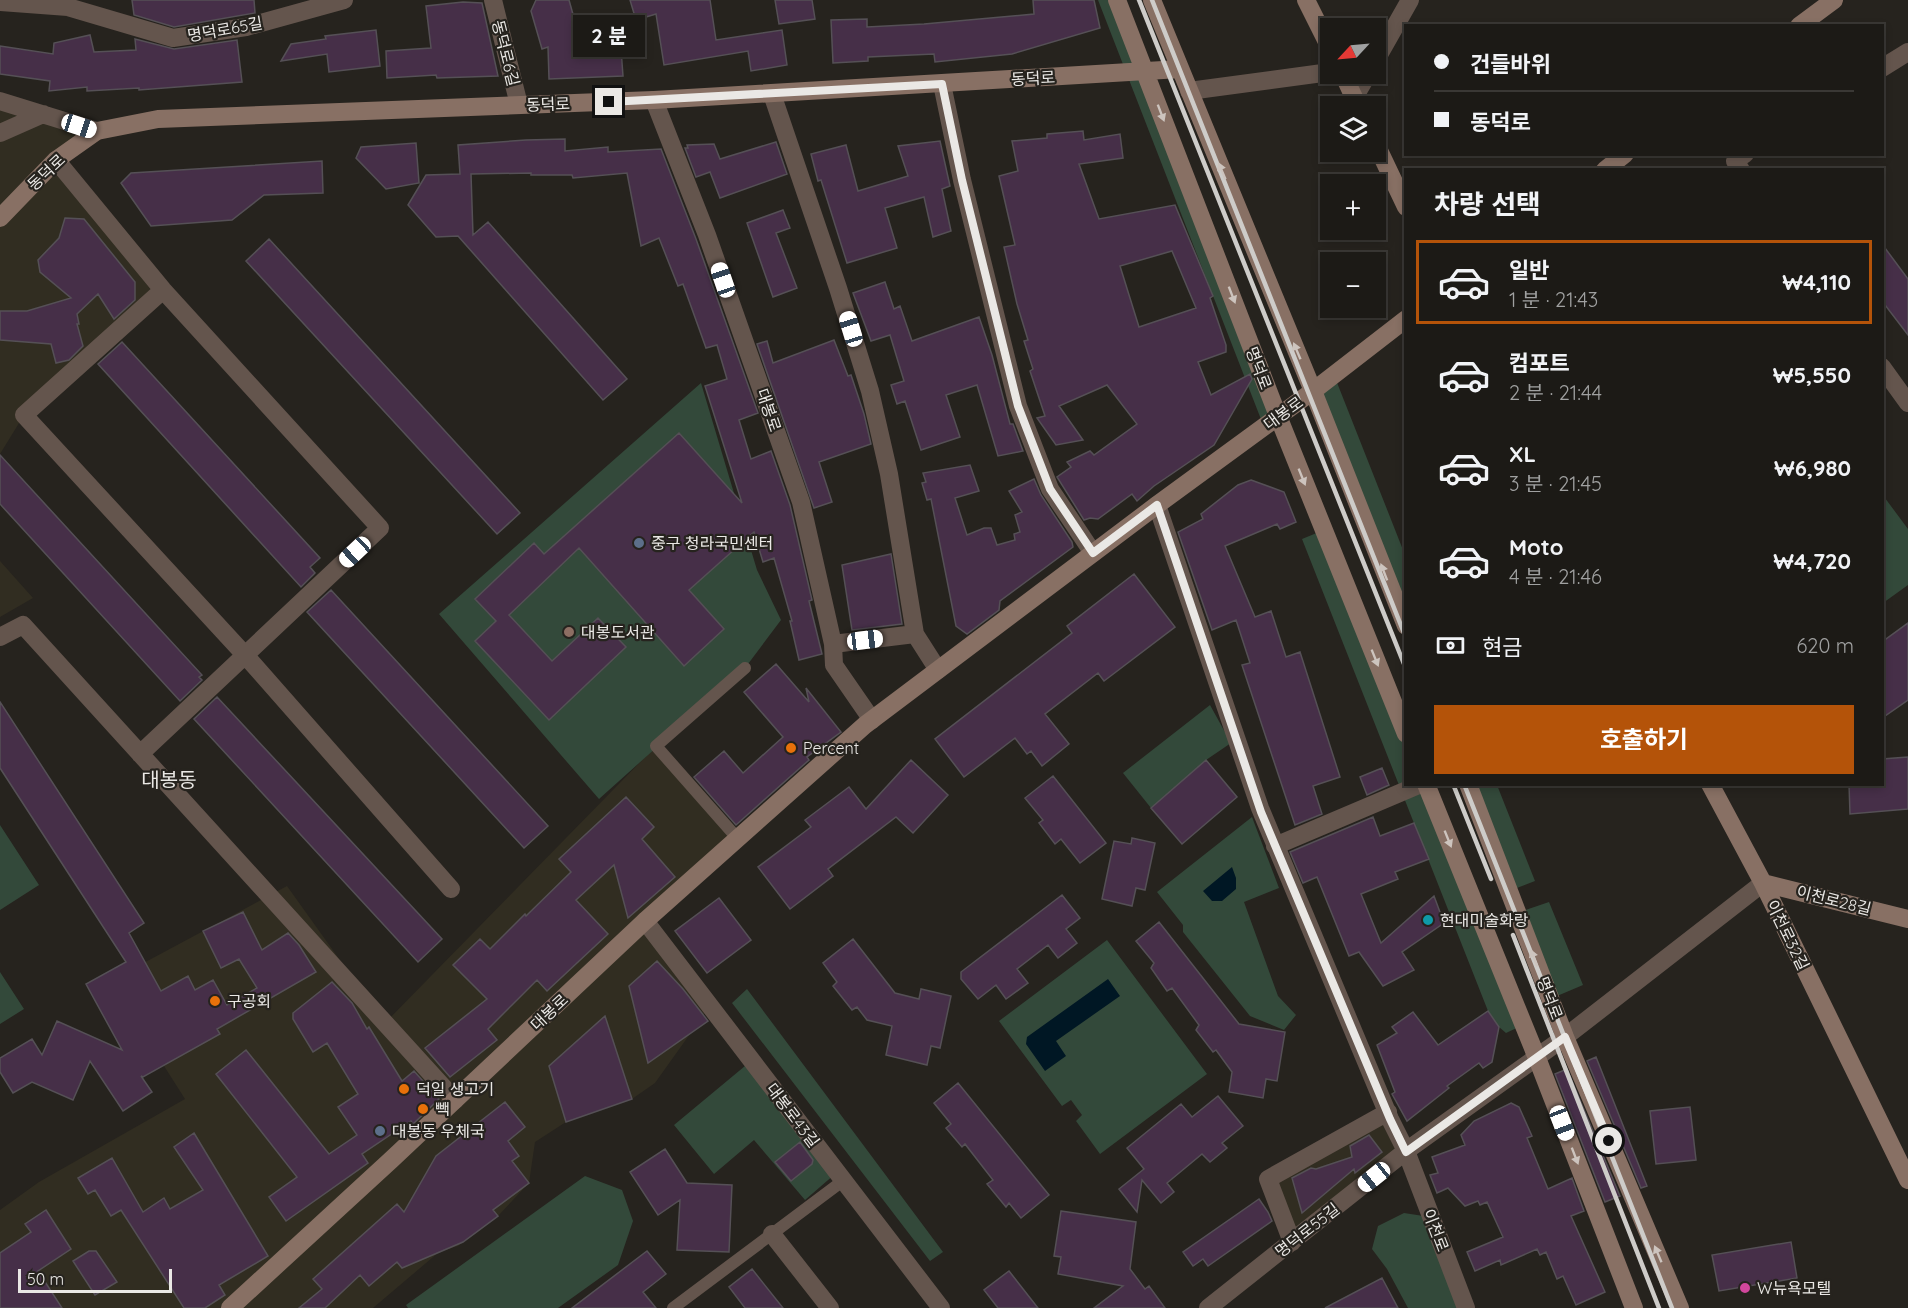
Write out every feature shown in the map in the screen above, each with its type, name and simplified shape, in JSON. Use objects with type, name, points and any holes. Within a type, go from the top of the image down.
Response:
[{"type":"street","name":"명덕로65길","points":[[0,2],[68,7],[173,38],[246,27],[344,0]]},
{"type":"street","name":"동덕로6길","points":[[493,0],[519,105]]},
{"type":"street","name":"명덕로","points":[[1117,0],[1278,416],[1404,729]]},
{"type":"street","points":[[1152,0],[1313,391],[1404,621]]},
{"type":"street","points":[[1306,0],[1320,28]]},
{"type":"street","points":[[1386,42],[1410,0]]},
{"type":"street","points":[[1802,24],[1834,0]]},
{"type":"street","points":[[1884,67],[1908,52]]},
{"type":"street","name":"동덕로","points":[[0,218],[56,160],[97,132],[158,119],[654,100],[1180,69]]},
{"type":"street","points":[[1189,91],[1320,73]]},
{"type":"street","points":[[942,84],[962,180],[1018,406],[1050,489],[1093,553]]},
{"type":"street","points":[[772,94],[838,288],[870,391],[890,474],[915,634],[939,670]]},
{"type":"street","name":"대봉로","points":[[654,100],[707,235],[801,502],[833,644],[834,665],[872,720]]},
{"type":"street","points":[[0,101],[97,132]]},
{"type":"street","points":[[0,133],[43,114]]},
{"type":"street","points":[[1608,168],[1622,156]]},
{"type":"street","points":[[1740,168],[1735,161],[1742,156]]},
{"type":"street","points":[[56,160],[163,290],[380,528],[140,753]]},
{"type":"street","points":[[1385,162],[1404,203]]},
{"type":"street","points":[[163,290],[24,416],[245,655],[451,889]]},
{"type":"street","name":"대봉로","points":[[230,1308],[645,921],[872,720],[1404,321]]},
{"type":"street","points":[[1884,370],[1908,403]]},
{"type":"street","points":[[1157,505],[1258,803],[1406,1152]]},
{"type":"street","points":[[0,637],[23,625],[455,1100]]},
{"type":"street","points":[[833,644],[915,634]]},
{"type":"street","points":[[1275,846],[1416,786]]},
{"type":"street","points":[[1427,786],[1537,1058],[1634,1308]]},
{"type":"street","name":"명덕로","points":[[1469,786],[1565,1037],[1680,1308]]},
{"type":"street","points":[[1711,786],[1763,883]]},
{"type":"street","name":"이천로32길","points":[[1565,1037],[1763,883],[1908,1180]]},
{"type":"street","name":"이천로28길","points":[[1763,883],[1908,919]]},
{"type":"street","name":"대봉로43길","points":[[645,921],[941,1308]]},
{"type":"street","name":"명덕로55길","points":[[1208,1308],[1406,1152],[1565,1037]]},
{"type":"street","points":[[1292,1242],[1268,1179],[1388,1112]]},
{"type":"street","name":"이천로","points":[[1406,1152],[1466,1308]]},
{"type":"street","points":[[772,1234],[830,1308]]},
{"type":"lane","points":[[738,839],[656,746],[745,668]]},
{"type":"lane","points":[[673,1308],[844,1180]]},
{"type":"shaded area","points":[[0,100],[97,131],[57,159],[163,290],[24,415],[0,454]]},
{"type":"shaded area","points":[[0,561],[33,598],[0,617]]},
{"type":"shaded area","points":[[656,746],[738,839],[645,921],[710,1006],[655,1083],[632,1099],[566,1122],[535,1142],[529,1183],[498,1216],[458,1246],[439,1252],[373,1308],[0,1308],[0,1210],[39,1182],[185,1099],[110,981],[287,886],[385,1023]]},
{"type":"shaded area","points":[[1385,1105],[1406,1151],[1289,1244],[1262,1174]]},
{"type":"green space","points":[[1098,0],[1117,0],[1278,416],[1264,427]]},
{"type":"green space","points":[[1334,375],[1404,552],[1404,624],[1313,391]]},
{"type":"green space","points":[[701,383],[757,570],[781,620],[745,668],[599,799],[439,614]]},
{"type":"green space","points":[[1884,497],[1908,529],[1908,585],[1884,602]]},
{"type":"green space","points":[[1324,530],[1404,731],[1404,786],[1426,786],[1523,1025],[1506,1033],[1488,1011],[1302,539]]},
{"type":"green space","points":[[1210,705],[1231,743],[1206,760],[1151,808],[1123,773]]},
{"type":"green space","points":[[1467,786],[1497,786],[1535,881],[1509,891]]},
{"type":"green space","points":[[1252,817],[1279,888],[1244,902],[1278,996],[1296,1015],[1284,1030],[1250,1016],[1183,932],[1183,925],[1157,892]]},
{"type":"green space","points":[[0,825],[39,885],[0,910]]},
{"type":"green space","points":[[1549,902],[1583,985],[1550,999],[1517,913]]},
{"type":"green space","points":[[1107,940],[1207,1074],[1100,1154],[1076,1121],[1082,1115],[1071,1100],[1062,1106],[999,1021]]},
{"type":"green space","points":[[0,972],[24,1009],[0,1024]]},
{"type":"green space","points":[[747,989],[943,1252],[930,1261],[732,1003]]},
{"type":"green space","points":[[745,1066],[835,1174],[805,1200],[754,1140],[714,1174],[674,1125]]},
{"type":"green space","points":[[585,1176],[622,1190],[633,1221],[618,1265],[558,1308],[408,1308],[406,1305]]},
{"type":"green space","points":[[1404,1213],[1430,1217],[1466,1308],[1408,1308],[1387,1269],[1372,1249],[1378,1226]]},
{"type":"water","points":[[1232,867],[1236,878],[1236,889],[1222,901],[1212,901],[1203,891]]},
{"type":"water","points":[[1108,979],[1120,996],[1056,1041],[1066,1056],[1045,1071],[1026,1044],[1027,1037]]},
{"type":"building","points":[[132,0],[254,0],[255,13],[174,27],[134,15]]},
{"type":"building","points":[[536,0],[569,0],[583,50],[621,49],[623,76],[549,79],[548,47],[542,49],[531,11]]},
{"type":"building","points":[[630,0],[710,0],[716,40],[782,30],[787,65],[751,71],[748,51],[664,65],[656,14],[636,20]]},
{"type":"building","points":[[775,0],[812,0],[815,19],[779,24]]},
{"type":"building","points":[[1033,0],[1094,0],[1100,28],[1012,54],[935,62],[934,54],[868,57],[868,61],[833,63],[831,20],[867,19],[867,27],[1034,14]]},
{"type":"building","points":[[463,2],[482,3],[498,76],[437,78],[436,75],[387,78],[386,51],[431,48],[426,6]]},
{"type":"building","points":[[376,30],[380,66],[329,72],[327,54],[281,61],[291,44],[326,39],[325,36]]},
{"type":"building","points":[[90,35],[94,52],[136,50],[135,39],[174,49],[237,40],[242,82],[139,90],[139,88],[87,91],[87,87],[49,91],[50,81],[0,74],[0,46],[53,54],[54,43]]},
{"type":"building","points":[[1083,131],[1084,140],[1120,134],[1123,158],[1079,164],[1099,219],[1175,205],[1213,296],[1210,298],[1226,345],[1226,352],[1198,362],[1211,395],[1250,374],[1252,379],[1214,445],[1154,486],[1137,501],[1132,494],[1098,519],[1084,520],[1057,477],[1071,467],[1067,462],[1090,451],[1094,455],[1137,424],[1107,385],[1059,406],[1083,440],[1056,445],[1037,418],[1045,416],[1030,371],[1033,369],[1024,341],[1028,340],[1004,247],[1015,245],[999,176],[1018,171],[1012,141],[1047,138],[1047,134]],"holes":[[[1172,251],[1196,308],[1139,327],[1120,266]]]},
{"type":"building","points":[[565,139],[565,151],[608,147],[608,152],[661,149],[696,239],[758,413],[739,420],[751,459],[771,451],[790,505],[822,654],[799,660],[790,621],[792,621],[774,558],[763,562],[754,532],[689,590],[724,629],[684,666],[579,548],[509,615],[552,661],[598,618],[626,647],[549,720],[475,641],[496,621],[475,599],[534,543],[544,554],[679,433],[742,503],[705,386],[727,379],[717,345],[706,348],[683,284],[678,286],[659,238],[641,246],[627,173],[573,178],[572,175],[531,175],[531,173],[471,174],[473,235],[488,222],[627,379],[603,400],[458,236],[436,237],[408,205],[426,175],[460,174],[458,145]]},
{"type":"building","points":[[940,141],[950,186],[942,189],[951,231],[933,237],[924,197],[885,208],[897,248],[847,263],[821,180],[818,181],[811,154],[846,145],[858,191],[908,176],[898,146]]},
{"type":"building","points":[[776,142],[787,174],[720,198],[710,172],[696,177],[685,148],[688,148],[687,145],[714,144],[720,159]]},
{"type":"building","points":[[416,143],[419,183],[386,189],[356,158],[361,147]]},
{"type":"building","points":[[322,161],[323,193],[264,195],[232,220],[151,226],[121,183],[131,173]]},
{"type":"building","points":[[783,210],[790,228],[776,233],[797,288],[773,297],[747,223]]},
{"type":"building","points":[[65,218],[84,219],[135,282],[135,300],[114,319],[98,294],[77,314],[79,324],[77,324],[83,346],[69,360],[56,363],[51,344],[0,340],[0,311],[27,311],[71,298],[40,272],[38,260],[59,238]]},
{"type":"building","points":[[269,239],[520,513],[497,534],[246,261]]},
{"type":"building","points":[[1884,247],[1908,279],[1908,335],[1884,304]]},
{"type":"building","points":[[885,282],[894,309],[900,306],[912,341],[979,317],[992,355],[1010,424],[1013,424],[1023,451],[998,456],[977,385],[946,395],[960,437],[921,450],[905,401],[897,404],[891,385],[904,381],[890,335],[871,341],[853,293]]},
{"type":"building","points":[[834,340],[848,376],[851,375],[871,444],[819,462],[832,502],[814,508],[757,344],[767,341],[773,363]]},
{"type":"building","points":[[122,342],[320,558],[310,567],[315,573],[301,587],[98,364]]},
{"type":"building","points":[[0,455],[202,675],[199,677],[202,680],[180,701],[0,504]]},
{"type":"building","points":[[970,465],[979,491],[955,498],[967,535],[984,528],[991,528],[997,545],[1015,540],[1014,534],[1020,532],[1015,515],[1022,512],[1009,491],[1034,479],[1041,495],[1073,547],[1000,601],[999,610],[967,634],[956,626],[931,499],[927,500],[922,483],[926,482],[923,473]]},
{"type":"building","points":[[1251,480],[1284,492],[1296,522],[1280,529],[1277,524],[1225,546],[1255,617],[1271,611],[1286,657],[1300,652],[1340,777],[1313,786],[1322,814],[1295,825],[1242,665],[1250,663],[1236,620],[1212,630],[1178,532],[1203,519],[1201,514],[1238,485]]},
{"type":"building","points":[[891,554],[902,624],[852,630],[842,565]]},
{"type":"building","points":[[1134,574],[1175,627],[1104,681],[1098,673],[1045,714],[1069,744],[1042,766],[1031,751],[1027,754],[1015,738],[964,777],[935,739],[1072,633],[1067,626]]},
{"type":"building","points":[[331,590],[548,826],[524,848],[307,612]]},
{"type":"building","points":[[1908,623],[1908,700],[1884,717],[1884,641]]},
{"type":"building","points":[[776,664],[809,702],[806,688],[841,732],[807,757],[809,760],[736,825],[694,777],[724,751],[743,773],[783,737],[744,692]]},
{"type":"building","points":[[217,697],[442,939],[418,962],[194,719]]},
{"type":"building","points":[[0,702],[144,923],[129,933],[161,991],[188,976],[195,990],[213,980],[227,1005],[257,988],[239,959],[221,968],[203,931],[243,912],[262,950],[288,933],[299,945],[316,972],[217,1029],[220,1034],[143,1077],[141,1076],[152,1092],[123,1111],[90,1061],[73,1100],[32,1082],[13,1093],[0,1072],[0,1058],[32,1039],[42,1055],[57,1021],[122,1050],[86,984],[126,962],[0,768]]},
{"type":"building","points":[[1908,757],[1908,809],[1850,814],[1849,786],[1884,786],[1884,759]]},
{"type":"building","points":[[911,760],[948,795],[913,833],[896,817],[828,869],[833,876],[790,909],[758,867],[811,827],[805,820],[849,787],[866,809]]},
{"type":"building","points":[[1206,760],[1237,797],[1182,844],[1151,808]]},
{"type":"building","points":[[1382,768],[1389,785],[1367,795],[1360,777]]},
{"type":"building","points":[[1053,776],[1106,843],[1080,863],[1061,839],[1055,844],[1039,823],[1043,820],[1025,798]]},
{"type":"building","points":[[626,797],[654,827],[642,839],[675,877],[628,918],[614,865],[576,900],[608,934],[547,991],[537,980],[488,1029],[497,1040],[450,1077],[425,1048],[487,999],[453,965],[480,939],[490,949],[525,914],[526,916],[571,872],[559,859]]},
{"type":"building","points":[[1373,817],[1380,836],[1414,823],[1429,859],[1395,872],[1398,879],[1361,894],[1381,943],[1434,896],[1444,923],[1402,952],[1414,970],[1383,986],[1359,952],[1349,956],[1317,877],[1303,883],[1290,852]]},
{"type":"building","points":[[1132,838],[1155,843],[1145,890],[1136,888],[1132,906],[1102,899],[1114,841],[1131,844]]},
{"type":"building","points":[[1062,895],[1080,918],[1066,929],[1077,943],[1058,958],[1048,945],[1017,969],[1028,983],[1006,999],[996,985],[978,999],[961,979],[961,972]]},
{"type":"building","points":[[719,898],[751,940],[707,973],[675,931]]},
{"type":"building","points":[[1159,922],[1239,1024],[1285,1032],[1277,1081],[1266,1079],[1263,1098],[1229,1092],[1232,1072],[1216,1050],[1213,1052],[1196,1030],[1199,1025],[1172,988],[1167,991],[1151,968],[1154,963],[1136,941]]},
{"type":"building","points":[[853,939],[895,993],[919,999],[921,989],[951,996],[940,1048],[931,1046],[927,1065],[886,1055],[892,1026],[867,1020],[857,1007],[852,1010],[833,986],[837,982],[823,963]]},
{"type":"building","points":[[657,961],[708,1021],[648,1063],[629,986]]},
{"type":"building","points":[[332,982],[352,1003],[367,1029],[369,1027],[402,1081],[414,1071],[439,1099],[413,1124],[411,1121],[362,1154],[368,1163],[286,1221],[269,1197],[297,1177],[216,1074],[246,1050],[329,1154],[357,1135],[338,1107],[358,1094],[327,1043],[313,1052],[293,1019],[293,1013]]},
{"type":"building","points":[[1488,1011],[1499,1027],[1492,1062],[1483,1068],[1479,1063],[1447,1086],[1449,1088],[1407,1121],[1392,1094],[1395,1092],[1377,1045],[1397,1033],[1392,1027],[1413,1012],[1438,1045]]},
{"type":"building","points":[[605,1016],[632,1099],[566,1122],[549,1066]]},
{"type":"building","points":[[1596,1057],[1647,1186],[1641,1188],[1587,1061]]},
{"type":"building","points":[[1567,1069],[1620,1196],[1605,1202],[1555,1074]]},
{"type":"building","points":[[958,1083],[1049,1195],[1021,1218],[1009,1203],[1006,1207],[987,1184],[993,1180],[965,1144],[962,1147],[946,1128],[951,1124],[934,1103]]},
{"type":"building","points":[[1218,1096],[1243,1126],[1222,1143],[1227,1148],[1210,1162],[1202,1154],[1167,1183],[1174,1192],[1161,1203],[1142,1180],[1137,1212],[1119,1189],[1144,1169],[1127,1148],[1181,1104],[1192,1117]]},
{"type":"building","points":[[505,1102],[525,1127],[508,1141],[519,1156],[512,1161],[529,1183],[493,1210],[498,1216],[463,1242],[402,1268],[397,1262],[369,1286],[360,1275],[325,1308],[299,1308],[322,1289],[313,1279],[397,1204],[404,1212],[436,1156]]},
{"type":"building","points":[[1511,1103],[1519,1107],[1532,1136],[1527,1138],[1548,1189],[1572,1178],[1584,1211],[1571,1216],[1605,1292],[1576,1305],[1563,1276],[1557,1279],[1546,1252],[1540,1255],[1537,1249],[1501,1265],[1500,1260],[1475,1271],[1467,1252],[1503,1237],[1487,1202],[1480,1205],[1478,1201],[1465,1206],[1448,1188],[1437,1193],[1430,1175],[1438,1173],[1432,1157],[1465,1145],[1461,1135],[1474,1121]]},
{"type":"building","points":[[1690,1107],[1696,1160],[1656,1164],[1650,1111]]},
{"type":"building","points":[[194,1133],[268,1256],[219,1285],[225,1295],[205,1308],[184,1308],[121,1210],[111,1216],[95,1190],[88,1194],[78,1178],[112,1158],[143,1212],[164,1198],[170,1209],[203,1190],[174,1147]]},
{"type":"building","points":[[1369,1135],[1382,1152],[1355,1173],[1354,1169],[1302,1213],[1292,1178],[1311,1168],[1316,1169],[1352,1157],[1350,1146]]},
{"type":"building","points":[[800,1142],[813,1160],[812,1164],[791,1181],[775,1162]]},
{"type":"building","points":[[665,1149],[687,1183],[732,1185],[729,1252],[677,1250],[680,1200],[658,1215],[630,1172]]},
{"type":"building","points":[[1259,1199],[1272,1221],[1208,1266],[1203,1259],[1193,1266],[1183,1252]]},
{"type":"building","points":[[46,1210],[71,1249],[38,1271],[62,1308],[0,1308],[0,1253],[31,1232],[25,1224]]},
{"type":"building","points":[[1061,1211],[1136,1222],[1130,1269],[1145,1289],[1149,1286],[1165,1308],[1094,1308],[1123,1286],[1058,1274],[1061,1257],[1054,1256]]},
{"type":"building","points":[[1791,1242],[1797,1278],[1719,1291],[1712,1255]]},
{"type":"building","points":[[89,1251],[96,1251],[117,1282],[95,1295],[73,1261]]},
{"type":"building","points":[[647,1251],[666,1274],[643,1292],[656,1308],[572,1308]]},
{"type":"building","points":[[752,1269],[783,1308],[745,1308],[729,1287]]},
{"type":"building","points":[[1009,1271],[1038,1308],[998,1308],[984,1290]]},
{"type":"building","points":[[1382,1278],[1398,1308],[1325,1308]]},
{"type":"railway","points":[[1139,0],[1404,664]]},
{"type":"railway","points":[[1152,0],[1404,633]]},
{"type":"railway","points":[[1454,786],[1491,879]]},
{"type":"railway","points":[[1465,786],[1672,1308]]},
{"type":"railway","points":[[1513,935],[1659,1308]]},
{"type":"place","name":"중구 청라국민센터","points":[[639,543]]},
{"type":"place","name":"대봉도서관","points":[[569,632]]},
{"type":"place","name":"Percent","points":[[791,748]]},
{"type":"place","name":"현대미술화랑","points":[[1428,920]]},
{"type":"place","name":"구공회","points":[[215,1001]]},
{"type":"place","name":"덕일 생고기","points":[[404,1089]]},
{"type":"place","name":"빽","points":[[423,1109]]},
{"type":"place","name":"대봉동 우체국","points":[[380,1131]]},
{"type":"place","name":"W뉴욕모텔","points":[[1745,1288]]},
{"type":"district","name":"대봉동","points":[[169,780]]},
{"type":"route","points":[[609,102],[942,84],[962,180],[1018,406],[1050,489],[1093,553],[1157,505],[1261,812],[1406,1152],[1565,1037],[1609,1141]]}]
